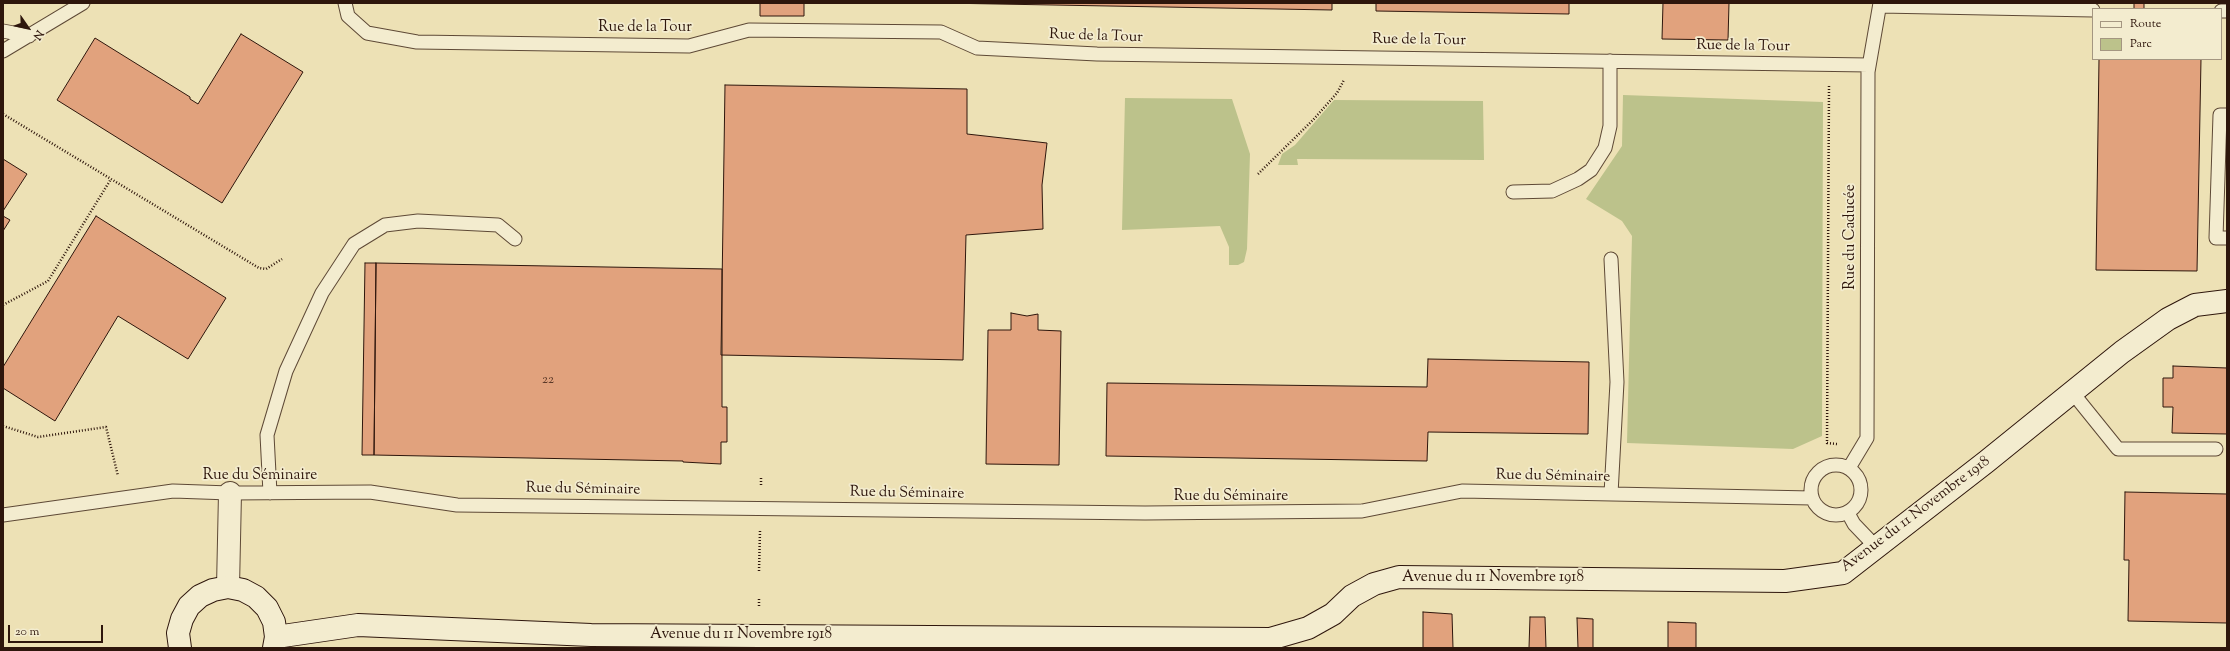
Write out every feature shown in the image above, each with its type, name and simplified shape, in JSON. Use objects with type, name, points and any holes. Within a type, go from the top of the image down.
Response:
[{"type":"main road","name":"Avenue du 11 Novembre 1918","points":[[275,642],[358,625],[591,635],[1270,639],[1308,628],[1333,614],[1352,596],[1374,584],[1399,577],[1785,581],[1843,573],[2072,392],[2168,319],[2195,306],[2227,301]]},
{"type":"main road","points":[[228,587],[230,493]]},
{"type":"main road","points":[[180,648],[178,633],[182,619],[189,606],[200,596],[213,590],[228,587],[243,590],[256,597],[267,608],[274,622],[275,642]]},
{"type":"lane","points":[[3,51],[84,3]]},
{"type":"lane","name":"Rue de la Tour","points":[[345,3],[348,16],[367,33],[417,42],[689,46],[749,30],[941,32],[978,48],[1097,54],[1501,58],[1869,65]]},
{"type":"lane","points":[[1880,4],[2092,10]]},
{"type":"lane","name":"Rue du Caducée","points":[[1848,468],[1867,438],[1869,65],[1880,4]]},
{"type":"lane","points":[[3,31],[29,36]]},
{"type":"lane","points":[[1513,192],[1552,191],[1578,179],[1591,170],[1605,148],[1610,126],[1610,61]]},
{"type":"lane","points":[[2227,115],[2220,115],[2216,238],[2227,238]]},
{"type":"lane","points":[[270,493],[267,435],[286,371],[322,293],[354,244],[385,225],[418,221],[498,225],[515,239]]},
{"type":"lane","points":[[1611,259],[1617,382],[1611,494]]},
{"type":"lane","points":[[2072,392],[2118,449],[2216,449]]},
{"type":"lane","points":[[1832,465],[1848,468],[1859,478],[1862,494],[1860,502],[1848,513],[1840,516],[1822,512],[1812,498],[1810,490],[1817,474],[1832,465]]},
{"type":"lane","name":"Rue du Séminaire","points":[[3,515],[173,491],[230,493],[370,492],[457,505],[1145,513],[1362,512],[1462,491],[1812,498]]},
{"type":"lane","points":[[1848,513],[1876,547]]},
{"type":"path","points":[[1829,64],[1827,443],[1861,448]]},
{"type":"path","points":[[1258,174],[1313,120],[1337,92],[1347,74]]},
{"type":"path","points":[[3,114],[258,268],[266,269],[282,259]]},
{"type":"path","points":[[3,305],[48,281],[111,180]]},
{"type":"path","points":[[3,426],[38,437],[106,427],[123,498]]},
{"type":"path","points":[[759,571],[760,528]]},
{"type":"path","points":[[759,599],[760,612]]},
{"type":"green space","points":[[1623,95],[1823,102],[1822,436],[1793,449],[1627,443],[1632,236],[1622,221],[1586,199],[1622,146]]},
{"type":"green space","points":[[1125,98],[1232,99],[1250,154],[1247,249],[1244,262],[1238,265],[1229,265],[1229,247],[1220,226],[1122,230]]},
{"type":"green space","points":[[1334,100],[1483,101],[1484,160],[1297,159],[1298,165],[1278,165],[1282,154],[1295,145]]},
{"type":"building","points":[[760,3],[804,3],[804,16],[760,16]]},
{"type":"building","points":[[941,3],[1332,3],[1332,10]]},
{"type":"building","points":[[1376,3],[1569,3],[1569,14],[1376,11]]},
{"type":"building","points":[[1663,3],[1729,3],[1728,40],[1662,39]]},
{"type":"building","points":[[2134,3],[2144,3],[2144,8],[2134,8]]},
{"type":"building","points":[[241,34],[303,72],[222,203],[57,100],[95,38],[190,97],[190,99],[198,104]]},
{"type":"building","points":[[2099,60],[2201,60],[2197,271],[2096,270]]},
{"type":"building","points":[[725,85],[967,89],[967,134],[1047,143],[1042,185],[1043,229],[966,235],[963,360],[721,355]]},
{"type":"building","points":[[3,159],[27,174],[3,211]]},
{"type":"building","points":[[3,216],[10,220],[3,231]]},
{"type":"building","points":[[96,216],[226,298],[188,359],[118,316],[55,421],[3,388],[3,367]]},
{"type":"building","points":[[365,263],[376,263],[374,455],[362,455]]},
{"type":"building","points":[[376,263],[722,269],[722,407],[727,407],[727,442],[721,442],[721,464],[683,461],[374,455]]},
{"type":"building","points":[[1011,313],[1027,316],[1038,314],[1038,330],[1061,331],[1059,465],[986,464],[988,330],[1011,330]]},
{"type":"building","points":[[1428,359],[1589,362],[1588,434],[1428,432],[1427,461],[1106,456],[1107,383],[1427,387]]},
{"type":"building","points":[[2173,366],[2227,368],[2227,434],[2172,433],[2173,407],[2163,407],[2163,378],[2173,378]]},
{"type":"building","points":[[2125,492],[2227,494],[2227,623],[2128,621],[2129,560],[2124,560]]},
{"type":"building","points":[[1423,612],[1452,614],[1453,648],[1423,648]]},
{"type":"building","points":[[1530,617],[1545,617],[1546,648],[1529,648]]},
{"type":"building","points":[[1577,618],[1593,619],[1593,648],[1578,648]]},
{"type":"building","points":[[1668,622],[1696,623],[1696,648],[1668,648]]}]
